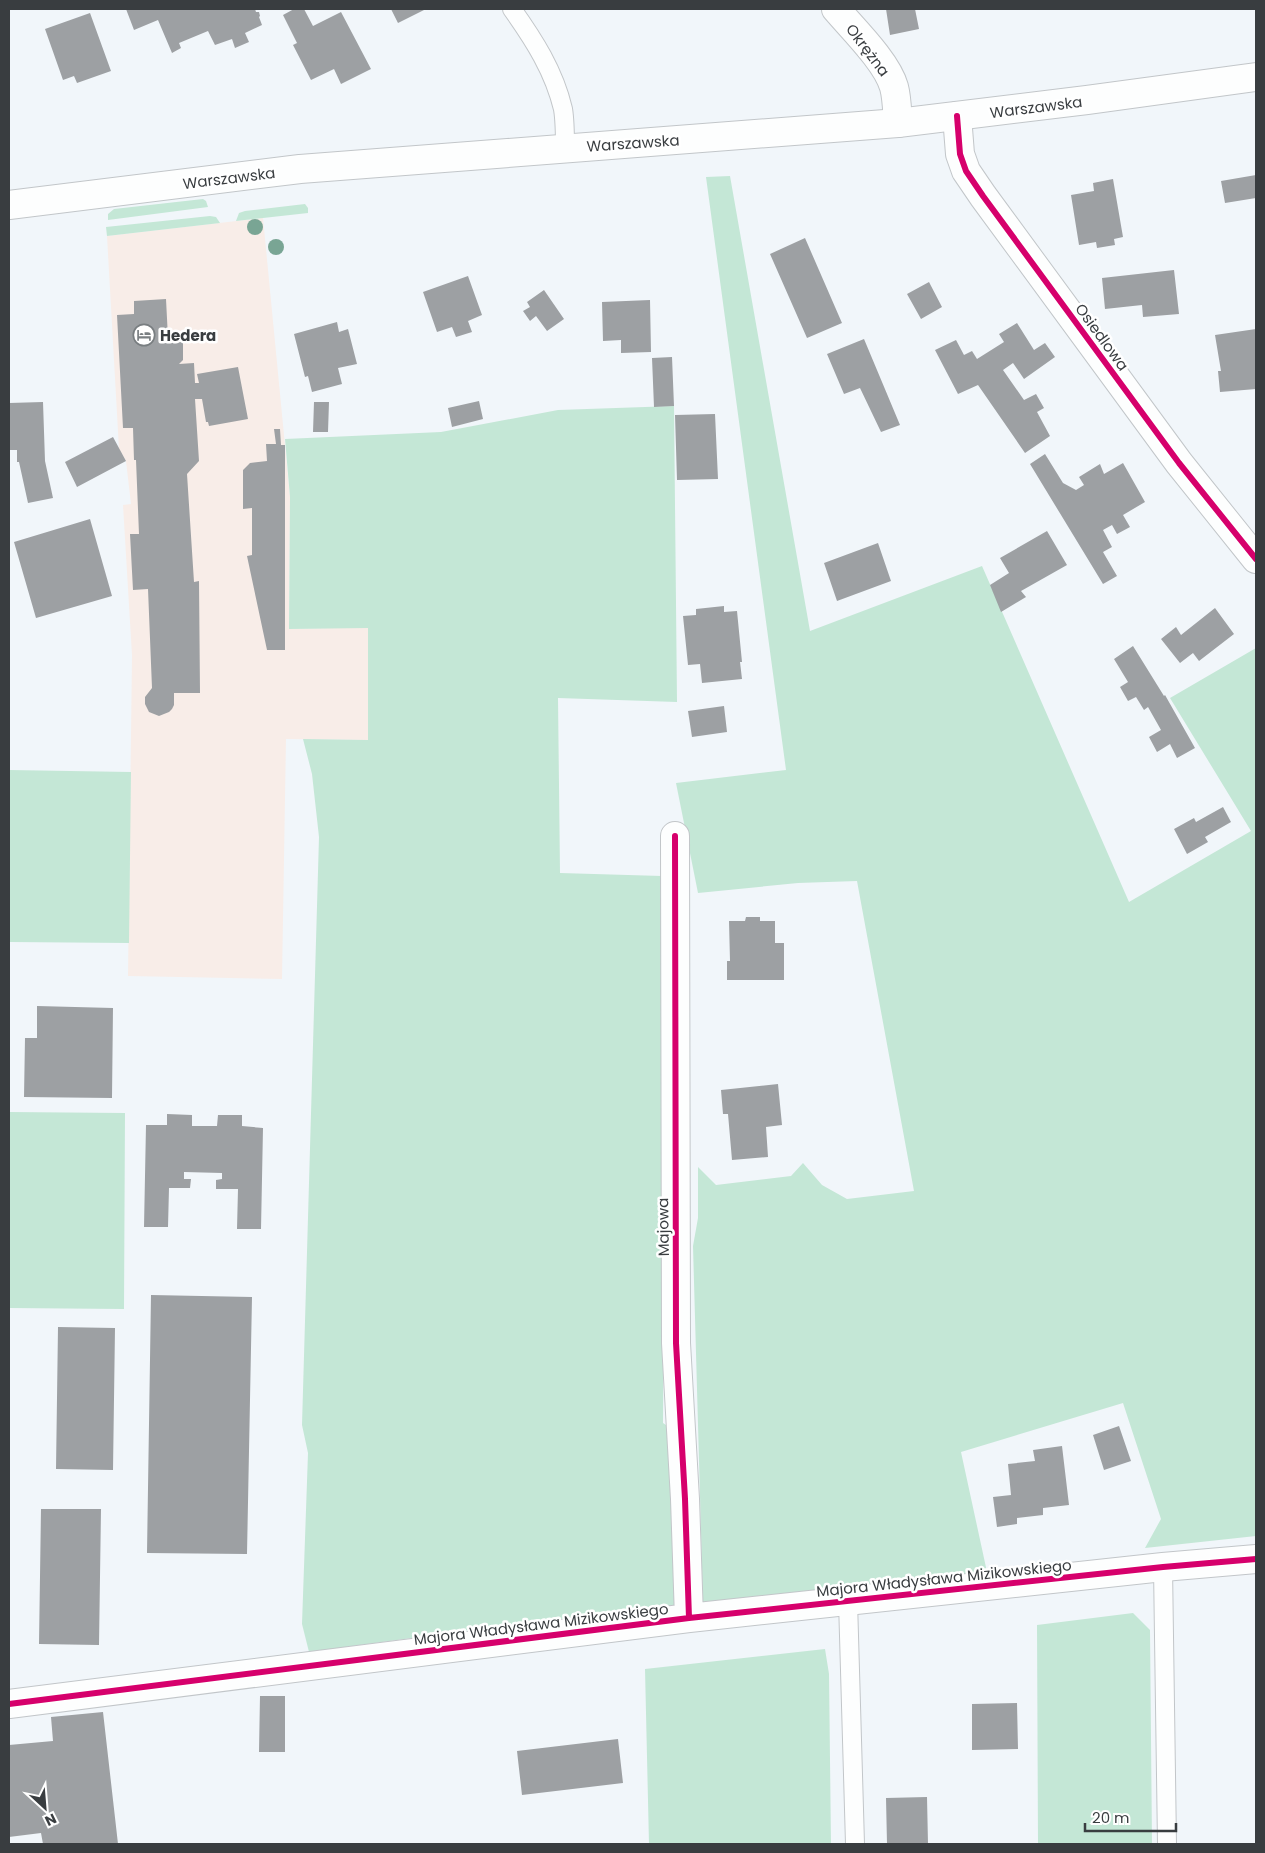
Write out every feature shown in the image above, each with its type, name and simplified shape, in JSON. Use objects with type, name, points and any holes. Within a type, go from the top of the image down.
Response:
[{"type":"street","name":"Okrężna","points":[[836,9],[874,54],[888,74],[894,87],[898,123]]},
{"type":"street","name":"Warszawska","points":[[9,205],[300,169],[898,123],[1256,77]]},
{"type":"street","name":"Osiedlowa","points":[[957,116],[960,154],[966,171],[1179,463],[1256,559]]},
{"type":"street","name":"Majowa","points":[[675,836],[676,1342],[685,1499],[689,1618]]},
{"type":"street","name":"Majora Władysława Mizikowskiego","points":[[9,1704],[689,1618],[1163,1567],[1256,1559]]},
{"type":"lane","points":[[512,9],[535,40],[551,72],[563,110],[565,148]]},
{"type":"lane","points":[[1163,1567],[1167,1844]]},
{"type":"lane","points":[[848,1600],[855,1844]]},
{"type":"shaded area","points":[[263,218],[290,497],[289,629],[368,627],[368,740],[286,739],[282,979],[128,976],[132,655],[123,505],[131,504],[126,461],[119,449],[107,236]]},
{"type":"green space","points":[[730,176],[810,631],[982,566],[1129,902],[1251,831],[1170,698],[1256,648],[1256,1536],[1145,1548],[1161,1519],[1123,1403],[961,1452],[987,1572],[703,1603],[693,1246],[698,1218],[698,1167],[716,1185],[791,1176],[803,1163],[822,1185],[847,1199],[914,1191],[857,881],[798,883],[698,893],[676,783],[786,770],[706,177]]},
{"type":"green space","points":[[203,199],[208,207],[108,220],[108,214],[114,209]]},
{"type":"green space","points":[[305,204],[308,208],[308,213],[236,221],[239,213],[245,211]]},
{"type":"green space","points":[[210,216],[216,217],[220,223],[107,236],[106,227]]},
{"type":"green space","points":[[674,406],[677,702],[558,698],[560,873],[662,876],[663,1423],[672,1429],[683,1605],[485,1628],[309,1652],[302,1624],[308,1453],[302,1425],[319,837],[312,774],[303,739],[368,740],[368,628],[289,629],[290,497],[285,439],[441,432],[558,410]]},
{"type":"green space","points":[[9,770],[131,772],[129,943],[9,942]]},
{"type":"green space","points":[[9,1112],[125,1113],[124,1309],[9,1308]]},
{"type":"green space","points":[[1133,1613],[1150,1630],[1152,1844],[1038,1844],[1037,1625]]},
{"type":"green space","points":[[825,1649],[829,1674],[831,1844],[649,1844],[645,1669]]},
{"type":"building","points":[[126,9],[255,9],[256,12],[259,12],[262,25],[245,33],[249,42],[235,48],[232,39],[215,45],[208,31],[179,43],[181,48],[172,53],[158,20],[134,30]]},
{"type":"building","points":[[294,9],[304,9],[313,26],[341,12],[371,69],[341,84],[334,69],[311,80],[293,45],[297,43],[283,15]]},
{"type":"building","points":[[391,9],[426,9],[398,23]]},
{"type":"building","points":[[886,9],[915,9],[919,29],[890,35]]},
{"type":"building","points":[[90,13],[111,71],[77,83],[74,76],[63,80],[45,29]]},
{"type":"building","points":[[1256,175],[1256,198],[1225,203],[1221,181]]},
{"type":"building","points":[[1113,179],[1123,237],[1114,239],[1115,245],[1097,248],[1096,242],[1079,245],[1071,195],[1094,191],[1093,183]]},
{"type":"building","points":[[805,238],[842,323],[807,338],[770,254]]},
{"type":"building","points":[[1174,270],[1179,314],[1143,317],[1142,305],[1105,309],[1102,278]]},
{"type":"building","points":[[468,276],[482,315],[468,321],[472,332],[456,337],[452,327],[437,332],[423,292]]},
{"type":"building","points":[[929,282],[942,307],[921,319],[907,294]]},
{"type":"building","points":[[544,290],[564,319],[547,331],[536,316],[530,321],[523,311],[530,307],[527,302]]},
{"type":"building","points":[[166,299],[168,338],[178,338],[183,342],[183,360],[179,364],[194,363],[195,383],[199,383],[197,374],[238,367],[248,419],[209,426],[208,422],[206,422],[202,399],[195,399],[199,461],[187,474],[194,582],[199,581],[200,693],[174,693],[172,709],[159,716],[149,712],[145,704],[145,697],[152,688],[148,589],[133,590],[130,534],[139,534],[136,460],[134,460],[133,428],[123,428],[117,315],[134,314],[134,301]]},
{"type":"building","points":[[650,300],[651,352],[621,353],[621,340],[603,341],[602,302]]},
{"type":"building","points":[[337,322],[339,332],[348,329],[357,364],[338,368],[342,384],[312,392],[308,376],[305,377],[294,334]]},
{"type":"building","points":[[1017,323],[1034,350],[1045,343],[1055,357],[1024,379],[1013,363],[1003,370],[1024,400],[1036,394],[1044,408],[1037,412],[1050,436],[1025,453],[978,385],[958,394],[935,350],[956,340],[964,355],[972,351],[977,359],[1004,342],[999,334]]},
{"type":"building","points":[[1256,329],[1256,389],[1220,392],[1218,371],[1221,371],[1215,335]]},
{"type":"building","points":[[864,339],[900,425],[881,432],[860,388],[844,394],[827,354]]},
{"type":"building","points":[[672,357],[674,406],[654,407],[652,358]]},
{"type":"building","points":[[479,401],[483,419],[452,427],[448,408]]},
{"type":"building","points":[[43,402],[45,461],[53,498],[28,503],[19,462],[17,462],[17,450],[9,450],[9,403]]},
{"type":"building","points":[[314,402],[329,402],[328,432],[313,432]]},
{"type":"building","points":[[715,414],[718,479],[677,480],[675,415]]},
{"type":"building","points":[[274,429],[280,429],[281,445],[285,445],[285,650],[267,650],[247,556],[252,555],[252,508],[243,509],[243,470],[250,463],[267,461],[266,444],[276,444]]},
{"type":"building","points":[[113,437],[126,461],[77,487],[65,462]]},
{"type":"building","points":[[1045,454],[1063,483],[1076,490],[1084,485],[1079,477],[1100,464],[1104,474],[1123,463],[1145,502],[1123,515],[1130,527],[1117,534],[1112,525],[1103,530],[1112,547],[1103,552],[1117,576],[1103,584],[1030,464]]},
{"type":"building","points":[[90,519],[112,596],[36,618],[14,542]]},
{"type":"building","points":[[1047,531],[1067,565],[1021,591],[1026,597],[1001,612],[990,585],[1009,573],[1000,558]]},
{"type":"building","points":[[878,543],[891,581],[837,601],[824,563]]},
{"type":"building","points":[[724,606],[724,612],[737,611],[742,679],[702,683],[700,664],[688,665],[683,616],[696,615],[696,609]]},
{"type":"building","points":[[1215,608],[1234,634],[1199,661],[1193,653],[1180,663],[1161,639],[1176,627],[1181,635]]},
{"type":"building","points":[[1133,646],[1165,695],[1195,748],[1177,758],[1170,744],[1157,752],[1149,737],[1161,730],[1148,707],[1144,710],[1136,697],[1128,701],[1120,687],[1128,682],[1114,659]]},
{"type":"building","points":[[724,706],[727,732],[692,737],[688,711]]},
{"type":"building","points":[[1223,807],[1231,822],[1205,837],[1208,842],[1187,854],[1174,829],[1194,818],[1196,822]]},
{"type":"building","points":[[746,917],[760,917],[760,921],[775,921],[775,943],[784,943],[784,980],[727,980],[727,961],[730,961],[729,921],[745,921]]},
{"type":"building","points":[[37,1006],[113,1008],[112,1098],[24,1097],[25,1038],[37,1038]]},
{"type":"building","points":[[778,1084],[782,1125],[766,1127],[768,1157],[732,1160],[728,1114],[723,1114],[721,1090]]},
{"type":"building","points":[[167,1114],[192,1115],[192,1126],[217,1126],[218,1115],[242,1115],[242,1126],[263,1128],[261,1229],[237,1229],[238,1189],[216,1189],[216,1180],[222,1179],[222,1173],[184,1172],[184,1179],[191,1179],[190,1188],[169,1188],[168,1227],[144,1227],[146,1125],[167,1125]]},
{"type":"building","points":[[151,1295],[252,1297],[247,1554],[147,1553]]},
{"type":"building","points":[[58,1327],[115,1328],[113,1470],[56,1469]]},
{"type":"building","points":[[1119,1426],[1131,1461],[1104,1470],[1093,1435]]},
{"type":"building","points":[[1062,1446],[1069,1505],[1043,1508],[1043,1515],[1017,1518],[1017,1524],[997,1527],[993,1497],[1011,1495],[1008,1464],[1035,1461],[1033,1450]]},
{"type":"building","points":[[41,1509],[101,1509],[99,1645],[39,1644]]},
{"type":"building","points":[[260,1696],[285,1696],[285,1752],[259,1752]]},
{"type":"building","points":[[1017,1703],[1018,1749],[972,1750],[972,1704]]},
{"type":"building","points":[[103,1712],[118,1844],[43,1844],[41,1833],[9,1837],[9,1745],[53,1741],[51,1717]]},
{"type":"building","points":[[618,1739],[623,1783],[522,1795],[517,1751]]},
{"type":"building","points":[[927,1797],[928,1844],[887,1844],[886,1798]]},
{"type":"cycle path","points":[[957,116],[960,154],[966,171],[1179,463],[1256,559]]},
{"type":"cycle path","points":[[675,836],[676,1343],[685,1499],[689,1618]]},
{"type":"cycle path","points":[[9,1704],[689,1618],[1163,1567],[1256,1559]]},
{"type":"place","name":"Hedera","points":[[144,335]]}]
